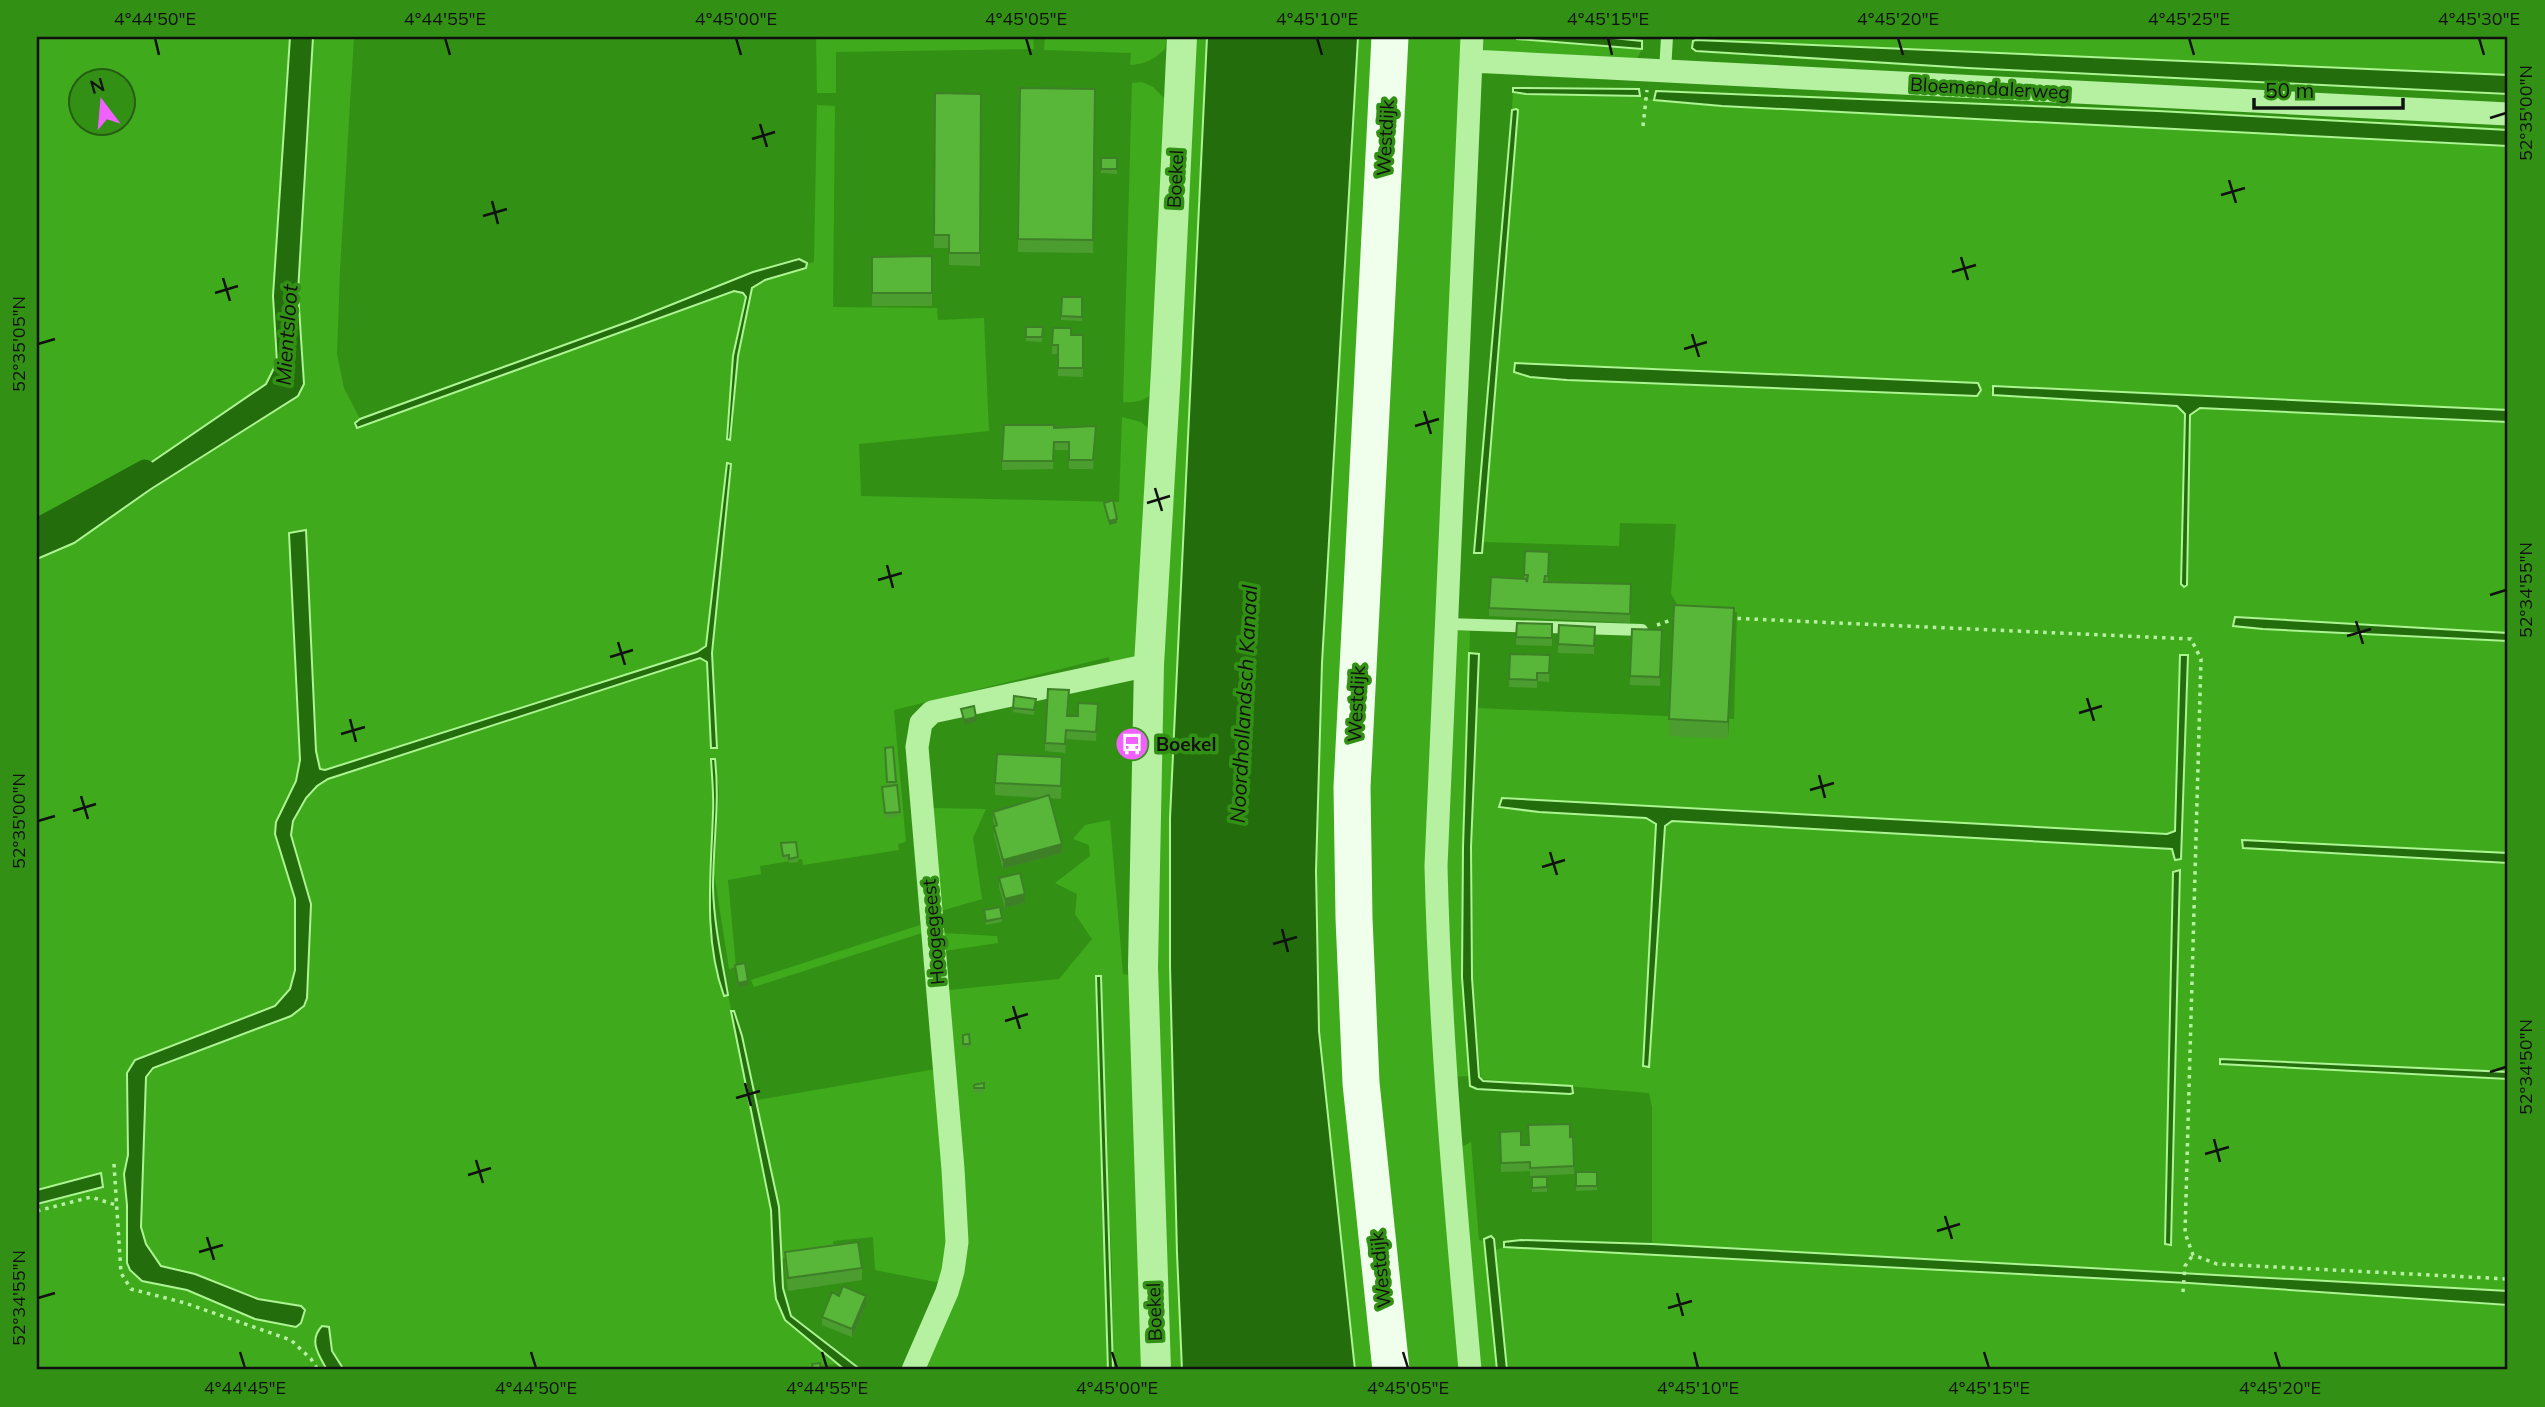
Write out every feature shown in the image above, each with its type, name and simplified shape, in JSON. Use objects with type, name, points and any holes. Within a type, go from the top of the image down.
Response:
[{"type":"main road","name":"Westdijk","points":[[1390,37],[1352,787],[1361,1083],[1391,1370]]},
{"type":"street","name":"Boekel","points":[[1156,1370],[1143,967],[1149,665],[1182,37]]},
{"type":"street","points":[[1470,1370],[1449,1139],[1438,958],[1436,866],[1472,37]]},
{"type":"street","name":"Bloemendalerweg","points":[[1471,61],[2508,114]]},
{"type":"street","name":"Hoogegeest","points":[[913,1370],[947,1292],[957,1242],[917,747],[921,723],[932,712],[1149,665]]},
{"type":"lane","points":[[1657,71],[1667,37]]},
{"type":"lane","points":[[1447,624],[1642,630]]},
{"type":"path","points":[[1643,126],[1657,71]]},
{"type":"path","points":[[1642,630],[1684,616]]},
{"type":"path","points":[[1725,618],[2191,639],[2201,659],[2185,1233],[2193,1255],[2217,1264],[2508,1279]]},
{"type":"path","points":[[114,1164],[121,1273],[131,1289],[185,1303],[290,1340],[311,1359],[318,1370]]},
{"type":"path","points":[[37,1211],[91,1197],[117,1205]]},
{"type":"path","points":[[2183,1292],[2185,1266],[2193,1255]]},
{"type":"shaded area","points":[[37,37],[290,37],[273,296],[277,362],[266,384],[104,494],[37,529]]},
{"type":"shaded area","points":[[313,37],[354,37],[337,354],[344,388],[360,419],[357,420],[357,428],[734,291],[743,293],[746,297],[736,339],[732,437],[738,356],[752,288],[765,280],[806,268],[807,264],[814,262],[817,105],[835,106],[833,307],[937,308],[938,320],[984,318],[989,431],[859,444],[861,496],[1119,502],[1122,417],[1141,422],[1149,429],[1135,659],[1110,667],[1109,657],[894,710],[906,842],[898,844],[899,850],[803,865],[802,859],[760,866],[761,874],[728,880],[736,967],[729,969],[714,873],[719,791],[715,759],[711,760],[711,929],[718,974],[724,996],[728,995],[771,1210],[774,1280],[785,1320],[836,1364],[787,1370],[344,1370],[332,1351],[329,1327],[322,1326],[317,1351],[327,1370],[37,1370],[37,559],[74,543],[304,384],[298,292]],"holes":[[[727,463],[731,464],[712,653],[717,748],[711,748],[707,661],[700,658],[328,779],[314,790],[299,810],[291,835],[307,998],[298,1012],[153,1068],[146,1077],[141,1227],[146,1243],[161,1266],[195,1274],[258,1299],[301,1306],[255,1319],[187,1290],[143,1281],[130,1270],[127,1263],[124,1174],[128,1155],[135,1060],[275,1006],[290,989],[295,970],[295,899],[275,834],[276,822],[296,781],[300,760],[289,533],[317,764],[320,769],[325,770],[697,652],[707,646]]]},
{"type":"shaded area","points":[[816,37],[1033,37],[1034,49],[836,52],[836,93],[817,93]]},
{"type":"shaded area","points":[[1045,37],[1167,37],[1165,49],[1157,56],[1130,65],[1131,53],[1044,50]]},
{"type":"shaded area","points":[[1191,37],[1207,37],[1170,818],[1170,966],[1182,1370],[1166,1370],[1153,916],[1157,707]]},
{"type":"shaded area","points":[[1358,37],[1381,37],[1360,467],[1381,1370],[1355,1370],[1319,1031],[1316,871],[1322,663]]},
{"type":"shaded area","points":[[1401,37],[1465,37],[1426,870],[1430,996],[1462,1370],[1401,1370],[1362,888]]},
{"type":"shaded area","points":[[1484,37],[1517,37],[1517,40],[1642,49],[1635,62],[1483,54]]},
{"type":"shaded area","points":[[1695,37],[2508,37],[2508,75],[1695,41]]},
{"type":"shaded area","points":[[1142,82],[1153,87],[1164,98],[1153,393],[1139,401],[1123,402],[1132,83]]},
{"type":"shaded area","points":[[1513,92],[1639,97],[1722,106],[2508,146],[2508,410],[1993,386],[1991,390],[1993,395],[2177,406],[2185,414],[2181,584],[2184,587],[2187,585],[2190,414],[2200,408],[2508,422],[2508,633],[2235,617],[2233,626],[2508,641],[2508,853],[2242,841],[2243,848],[2508,863],[2508,1072],[2221,1059],[2220,1064],[2508,1079],[2508,1291],[1652,1244],[1652,1107],[1649,1093],[1481,1079],[1472,978],[1471,847],[1476,708],[1734,719],[1737,612],[1680,609],[1671,594],[1676,524],[1620,523],[1619,546],[1483,542],[1518,111],[1512,110]],"holes":[[[1516,363],[1571,367],[1976,396],[1530,377]],[[2188,655],[2181,858],[2175,859],[2172,849],[1672,821],[1665,826],[1649,1067],[1643,1065],[1656,824],[1646,818],[1539,812],[1502,798],[2167,834],[2175,831]]]},
{"type":"shaded area","points":[[1458,631],[1470,631],[1462,977],[1469,1076],[1452,1077],[1444,946],[1453,639]]},
{"type":"shaded area","points":[[929,808],[986,809],[973,838],[982,899],[941,911]]},
{"type":"shaded area","points":[[1110,820],[1123,974],[1135,976],[1143,1370],[1113,1370],[1112,1266],[1097,977],[1108,1370],[919,1370],[950,1303],[949,990],[1059,979],[1092,939],[1075,914],[1077,894],[1055,883],[1090,856],[1089,845],[1073,839],[1085,825]]},
{"type":"shaded area","points":[[920,925],[922,933],[754,987],[751,980]]},
{"type":"shaded area","points":[[942,933],[997,936],[998,943],[944,951]]},
{"type":"shaded area","points":[[936,1069],[947,1222],[945,1277],[936,1282],[875,1270],[873,1237],[833,1241],[834,1252],[780,1259],[779,1207],[757,1100]]},
{"type":"shaded area","points":[[1471,1142],[1479,1240],[1484,1241],[1497,1370],[1481,1370],[1466,1240],[1462,1147]]},
{"type":"shaded area","points":[[1506,1247],[2189,1283],[2508,1305],[2508,1370],[1507,1370],[1495,1250]]},
{"type":"water","points":[[290,37],[313,37],[298,292],[304,384],[298,396],[151,489],[74,543],[37,559],[37,529],[105,494],[266,384],[277,362],[273,296]]},
{"type":"water","name":"Noordhollandsch Kanaal","points":[[1207,37],[1358,37],[1322,663],[1316,871],[1319,1031],[1355,1370],[1182,1370],[1170,966],[1170,818]]},
{"type":"water","points":[[1603,37],[1642,41],[1642,49],[1517,39]]},
{"type":"water","points":[[1693,41],[2508,75],[2508,94],[1968,68],[1696,51],[1692,48]]},
{"type":"water","points":[[1513,88],[1639,89],[1640,96],[1526,94],[1513,92]]},
{"type":"water","points":[[1656,91],[2158,111],[2508,130],[2508,146],[1722,106],[1654,100]]},
{"type":"water","points":[[1516,109],[1482,553],[1474,553],[1512,110]]},
{"type":"water","points":[[799,259],[807,263],[806,268],[765,280],[752,288],[738,356],[730,440],[727,439],[733,356],[746,297],[743,293],[734,291],[357,428],[355,423],[633,320],[753,272]]},
{"type":"water","points":[[1515,363],[1978,383],[1981,390],[1977,396],[1567,380],[1530,377],[1514,372]]},
{"type":"water","points":[[1993,386],[2508,410],[2508,422],[2200,408],[2190,415],[2187,585],[2184,587],[2181,584],[2185,414],[2177,406],[1993,395]]},
{"type":"water","points":[[727,463],[731,464],[712,653],[717,748],[711,748],[707,662],[700,658],[328,779],[317,786],[306,798],[293,821],[291,835],[311,904],[307,998],[304,1006],[291,1016],[153,1068],[146,1077],[141,1227],[146,1244],[161,1266],[195,1274],[258,1299],[301,1306],[305,1310],[301,1323],[296,1327],[255,1319],[187,1290],[142,1281],[130,1270],[127,1263],[124,1174],[128,1155],[127,1073],[135,1060],[275,1006],[290,989],[295,970],[295,899],[275,834],[276,822],[296,781],[300,760],[289,533],[306,530],[316,751],[320,769],[325,770],[697,652],[706,646]]},
{"type":"water","points":[[2235,617],[2508,633],[2508,641],[2263,629],[2233,626]]},
{"type":"water","points":[[1469,653],[1479,654],[1471,847],[1472,978],[1479,1077],[1483,1081],[1572,1086],[1573,1093],[1570,1094],[1477,1089],[1470,1086],[1462,977]]},
{"type":"water","points":[[2180,655],[2188,655],[2181,859],[2175,860],[2172,849],[1672,821],[1665,826],[1649,1067],[1643,1066],[1656,824],[1646,818],[1499,807],[1502,798],[2167,834],[2175,831]]},
{"type":"water","points":[[711,759],[715,759],[717,792],[714,902],[728,995],[724,996],[717,974],[711,929]]},
{"type":"water","points":[[2242,840],[2508,853],[2508,863],[2243,848]]},
{"type":"water","points":[[2180,870],[2171,1245],[2165,1244],[2173,872]]},
{"type":"water","points":[[1096,976],[1101,976],[1113,1370],[1108,1370]]},
{"type":"water","points":[[731,1011],[734,1011],[742,1036],[779,1207],[783,1288],[791,1316],[861,1370],[845,1370],[785,1320],[776,1299],[771,1210]]},
{"type":"water","points":[[2220,1059],[2508,1072],[2508,1079],[2220,1064]]},
{"type":"water","points":[[101,1173],[103,1187],[37,1204],[37,1190]]},
{"type":"water","points":[[1491,1236],[1494,1239],[1507,1370],[1497,1370],[1484,1239]]},
{"type":"water","points":[[1521,1240],[1652,1244],[2508,1291],[2508,1305],[2189,1283],[1504,1247],[1504,1242]]},
{"type":"water","points":[[322,1326],[329,1327],[332,1351],[344,1370],[327,1370],[321,1359],[315,1343]]},
{"type":"building","points":[[1020,88],[1095,89],[1093,240],[1018,239]]},
{"type":"building","points":[[935,93],[981,94],[980,253],[949,253],[949,235],[934,235]]},
{"type":"building","points":[[1101,158],[1117,158],[1117,169],[1101,169]]},
{"type":"building","points":[[932,256],[932,293],[872,293],[872,257]]},
{"type":"building","points":[[1062,297],[1082,297],[1082,317],[1061,316]]},
{"type":"building","points":[[1026,327],[1043,327],[1042,337],[1026,337]]},
{"type":"building","points":[[1053,328],[1071,328],[1071,335],[1083,335],[1083,368],[1058,368],[1058,345],[1052,345]]},
{"type":"building","points":[[1004,425],[1054,425],[1054,428],[1096,426],[1093,460],[1069,460],[1069,442],[1054,442],[1053,461],[1002,461]]},
{"type":"building","points":[[1113,500],[1117,519],[1109,521],[1104,503]]},
{"type":"building","points":[[1525,551],[1549,552],[1548,576],[1545,576],[1544,582],[1631,584],[1630,614],[1489,608],[1491,577],[1526,579],[1527,582],[1528,575],[1524,575]]},
{"type":"building","points":[[1674,605],[1734,608],[1728,722],[1669,719]]},
{"type":"building","points":[[1517,623],[1552,624],[1552,638],[1516,637]]},
{"type":"building","points":[[1559,625],[1595,627],[1594,646],[1558,644]]},
{"type":"building","points":[[1632,629],[1662,630],[1660,677],[1630,676]]},
{"type":"building","points":[[1510,654],[1550,655],[1549,673],[1537,673],[1537,680],[1509,679]]},
{"type":"building","points":[[1048,689],[1069,690],[1067,716],[1078,716],[1078,703],[1098,704],[1096,732],[1066,730],[1065,744],[1045,743]]},
{"type":"building","points":[[1014,696],[1036,699],[1034,710],[1013,708]]},
{"type":"building","points":[[974,706],[976,717],[964,720],[961,709]]},
{"type":"building","points":[[893,747],[896,782],[887,782],[885,748]]},
{"type":"building","points":[[997,754],[1062,757],[1061,786],[995,783]]},
{"type":"building","points":[[897,785],[900,812],[885,813],[882,787]]},
{"type":"building","points":[[1049,795],[1062,844],[1003,860],[993,812]]},
{"type":"building","points":[[796,842],[798,857],[789,859],[789,855],[783,856],[781,843]]},
{"type":"building","points":[[1020,873],[1025,894],[1005,899],[999,878]]},
{"type":"building","points":[[1000,907],[1002,918],[986,921],[984,910]]},
{"type":"building","points":[[745,963],[748,981],[738,983],[735,965]]},
{"type":"building","points":[[969,1034],[970,1044],[963,1044],[963,1035]]},
{"type":"building","points":[[984,1083],[984,1088],[974,1088],[974,1085]]},
{"type":"building","points":[[1570,1124],[1574,1166],[1530,1168],[1530,1162],[1501,1163],[1500,1132],[1521,1131],[1521,1145],[1529,1145],[1528,1125]]},
{"type":"building","points":[[1576,1172],[1597,1172],[1597,1186],[1576,1186]]},
{"type":"building","points":[[1532,1177],[1547,1177],[1547,1187],[1532,1188]]},
{"type":"building","points":[[858,1242],[862,1268],[788,1278],[785,1252]]},
{"type":"building","points":[[843,1286],[866,1296],[852,1329],[822,1317],[832,1292],[839,1296]]},
{"type":"building","points":[[820,1363],[821,1370],[813,1370],[812,1364]]},
{"type":"waterway","name":"Mientsloot","points":[[37,529],[145,470]]},
{"type":"place","name":"Boekel","points":[[1132,744]]}]
